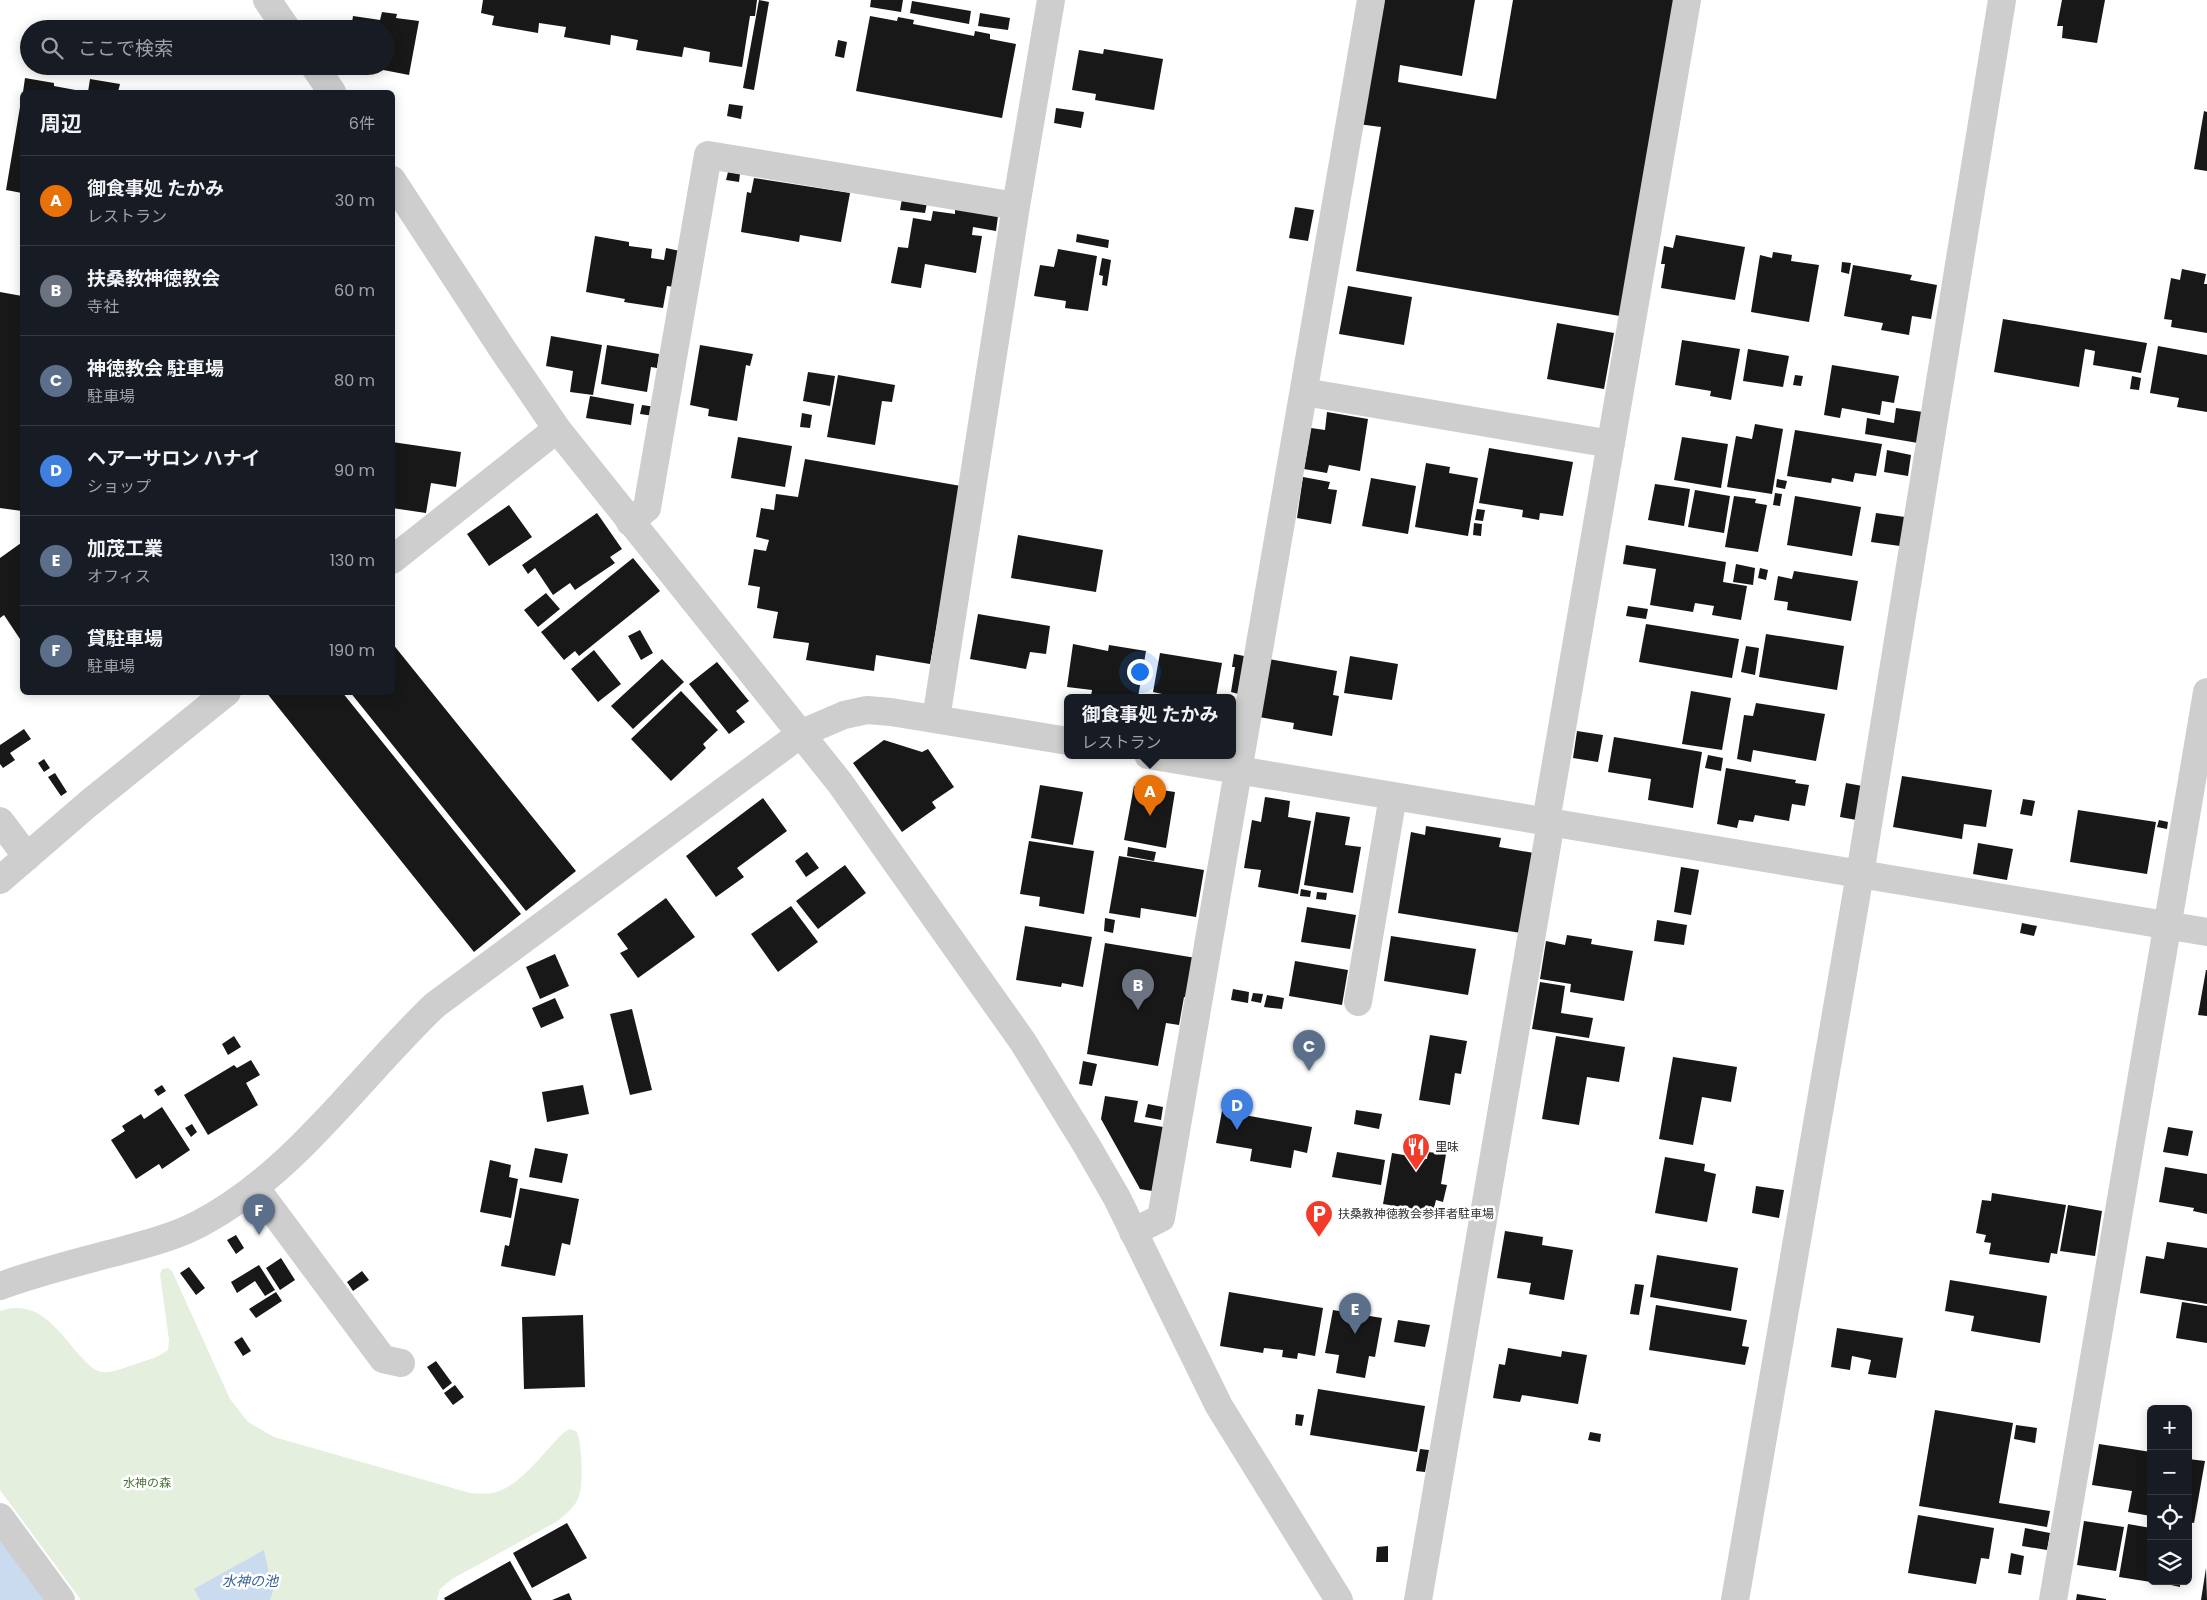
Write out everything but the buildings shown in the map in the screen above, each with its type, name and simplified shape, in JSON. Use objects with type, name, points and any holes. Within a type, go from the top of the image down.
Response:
[{"type":"street","points":[[267,0],[281,20]]},
{"type":"street","points":[[936,719],[1016,206],[1051,0]]},
{"type":"street","points":[[1133,1232],[1161,1218],[1371,0]]},
{"type":"street","points":[[1418,1600],[1687,0]]},
{"type":"street","points":[[1735,1600],[1860,874],[2002,0]]},
{"type":"street","points":[[320,75],[331,90]]},
{"type":"street","points":[[630,522],[647,508],[708,155],[1016,206]]},
{"type":"street","points":[[395,185],[557,429],[630,522],[802,733],[840,783],[1023,1042],[1087,1146],[1133,1232],[1219,1406],[1339,1600]]},
{"type":"street","points":[[1304,392],[1611,444]]},
{"type":"street","points":[[395,558],[557,429]]},
{"type":"street","points":[[2054,1600],[2207,692]]},
{"type":"street","points":[[0,880],[88,804],[223,695]]},
{"type":"street","points":[[0,1286],[165,1238],[199,1224],[230,1206],[297,1151],[435,1005],[802,733],[844,715],[867,710],[936,719],[1064,740]]},
{"type":"street","points":[[1172,759],[2207,932]]},
{"type":"street","points":[[1358,1002],[1393,796]]},
{"type":"street","points":[[0,821],[27,857]]},
{"type":"street","points":[[255,1187],[383,1359],[401,1363]]},
{"type":"street","points":[[0,1517],[61,1600]]},
{"type":"green space","name":"水神の森","points":[[168,1268],[172,1271],[230,1399],[248,1422],[274,1437],[470,1493],[483,1494],[500,1491],[512,1484],[528,1471],[563,1433],[570,1429],[577,1432],[581,1455],[582,1476],[580,1493],[576,1503],[556,1522],[452,1579],[440,1589],[437,1600],[81,1600],[0,1490],[0,1311],[14,1308],[26,1309],[37,1313],[56,1328],[93,1368],[102,1372],[114,1371],[151,1359],[168,1350],[169,1340],[160,1274],[162,1269]]},
{"type":"water","name":"水神の池","points":[[264,1550],[273,1591],[270,1600],[200,1600],[194,1589]]},
{"type":"waterway","points":[[0,1569],[23,1600]]},
{"type":"place","name":"御食事処 たかみ","points":[[1150,816]]},
{"type":"place","name":"扶桑教神徳教会","points":[[1138,1010]]},
{"type":"place","name":"神徳教会 駐車場","points":[[1309,1071]]},
{"type":"place","name":"ヘアーサロン ハナイ","points":[[1237,1130]]},
{"type":"place","name":"里味","points":[[1416,1171]]},
{"type":"place","name":"貸駐車場","points":[[259,1235]]},
{"type":"place","name":"扶桑教神徳教会参拝者駐車場","points":[[1319,1238]]},
{"type":"place","name":"加茂工業","points":[[1355,1334]]}]
